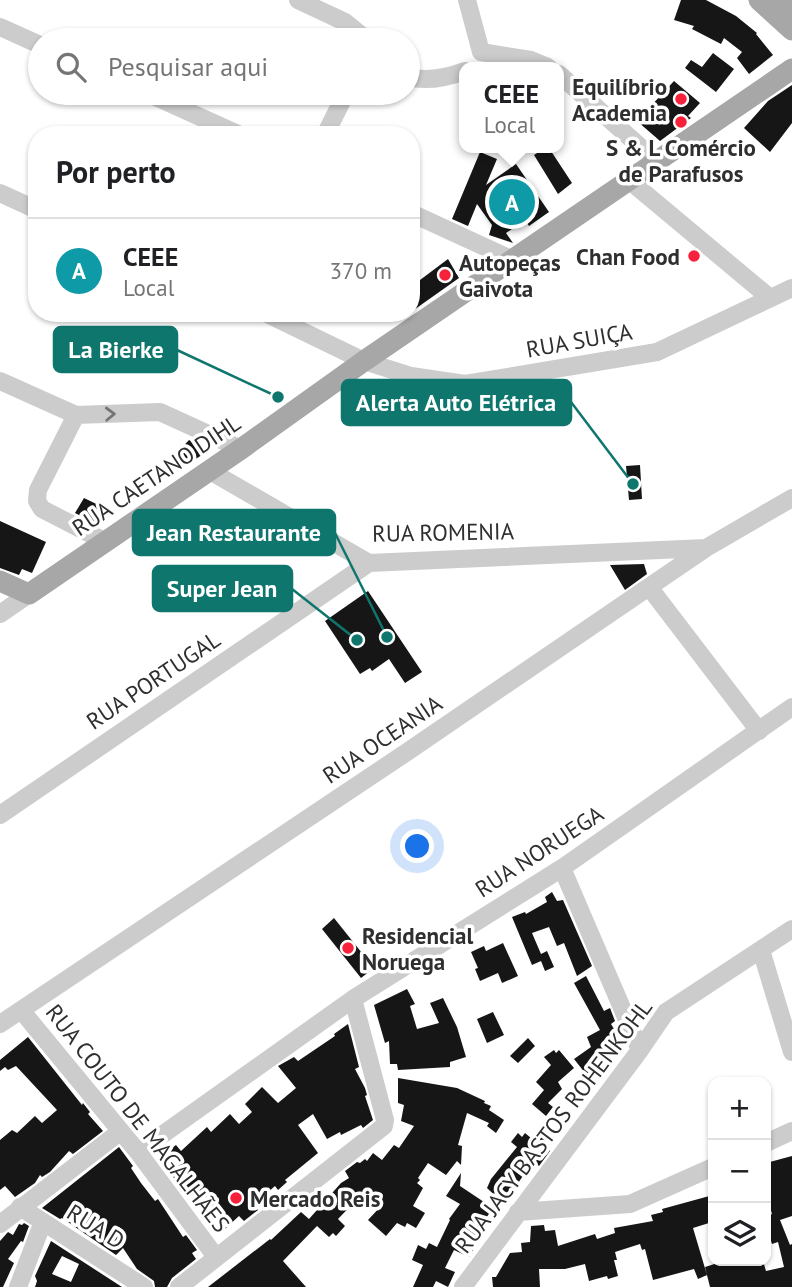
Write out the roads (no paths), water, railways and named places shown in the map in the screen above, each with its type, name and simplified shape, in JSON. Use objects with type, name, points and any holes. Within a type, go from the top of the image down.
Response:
[{"type":"main road","points":[[785,0],[792,6]]},
{"type":"main road","points":[[758,1],[792,30]]},
{"type":"main road","name":"RUA CAETANO DIHL","points":[[29,594],[792,69]]},
{"type":"main road","points":[[0,580],[29,594]]},
{"type":"street","points":[[298,0],[352,28]]},
{"type":"street","points":[[467,0],[481,52]]},
{"type":"street","points":[[0,27],[28,40]]},
{"type":"street","points":[[474,62],[481,52]]},
{"type":"street","points":[[481,52],[536,62]]},
{"type":"street","points":[[420,80],[440,79],[459,73]]},
{"type":"street","points":[[564,78],[657,162]]},
{"type":"street","points":[[174,105],[220,126]]},
{"type":"street","points":[[330,126],[340,105]]},
{"type":"street","points":[[630,181],[770,298]]},
{"type":"street","points":[[0,193],[28,206]]},
{"type":"street","points":[[420,217],[513,260]]},
{"type":"street","name":"RUA SUIÇA","points":[[284,322],[364,361],[411,376],[465,384],[657,352],[792,288]]},
{"type":"street","points":[[0,381],[76,415],[160,412],[241,449]]},
{"type":"street","points":[[76,415],[38,490],[37,501],[42,509],[106,542]]},
{"type":"street","name":"RUA ROMENIA","points":[[210,471],[369,563],[706,548]]},
{"type":"street","name":"RUA OCEANIA","points":[[0,1024],[706,548],[792,498]]},
{"type":"street","points":[[658,549],[666,575]]},
{"type":"street","name":"RUA PORTUGAL","points":[[0,815],[369,563]]},
{"type":"street","points":[[649,587],[760,731]]},
{"type":"street","name":"RUA CAETANO DIHL","points":[[0,614],[29,594]]},
{"type":"street","name":"RUA NORUEGA","points":[[138,1152],[353,999],[562,868],[792,708]]},
{"type":"street","points":[[562,868],[640,1049]]},
{"type":"street","name":"RUA JACY BASTOS ROHENKOHL","points":[[463,1287],[666,1012],[792,929]]},
{"type":"street","points":[[761,950],[792,1052]]},
{"type":"street","name":"RUA COUTO DE MAGALHÃES","points":[[179,1287],[385,1124],[353,999]]},
{"type":"street","name":"RUA COUTO DE MAGALHÃES","points":[[21,1010],[138,1152],[216,1257]]},
{"type":"street","points":[[0,1224],[121,1131]]},
{"type":"street","points":[[771,1141],[792,1132]]},
{"type":"street","points":[[518,1212],[630,1204],[708,1169]]},
{"type":"street","name":"RUA D","points":[[20,1207],[136,1284]]},
{"type":"street","points":[[18,1287],[43,1222]]},
{"type":"place","name":"Equilíbrio Academia","points":[[681,99]]},
{"type":"place","name":"S & L Comércio de Parafusos","points":[[681,122]]},
{"type":"place","name":"CEEE","points":[[512,202]]},
{"type":"place","name":"Chan Food","points":[[694,256]]},
{"type":"place","name":"Autopeças Gaivota","points":[[445,275]]},
{"type":"place","name":"La Bierke","points":[[278,397]]},
{"type":"place","name":"Alerta Auto Elétrica","points":[[633,484]]},
{"type":"place","name":"Jean Restaurante","points":[[387,637]]},
{"type":"place","name":"Super Jean","points":[[357,640]]},
{"type":"place","name":"Residencial Noruega","points":[[348,948]]},
{"type":"place","name":"Mercado Reis","points":[[236,1198]]}]
